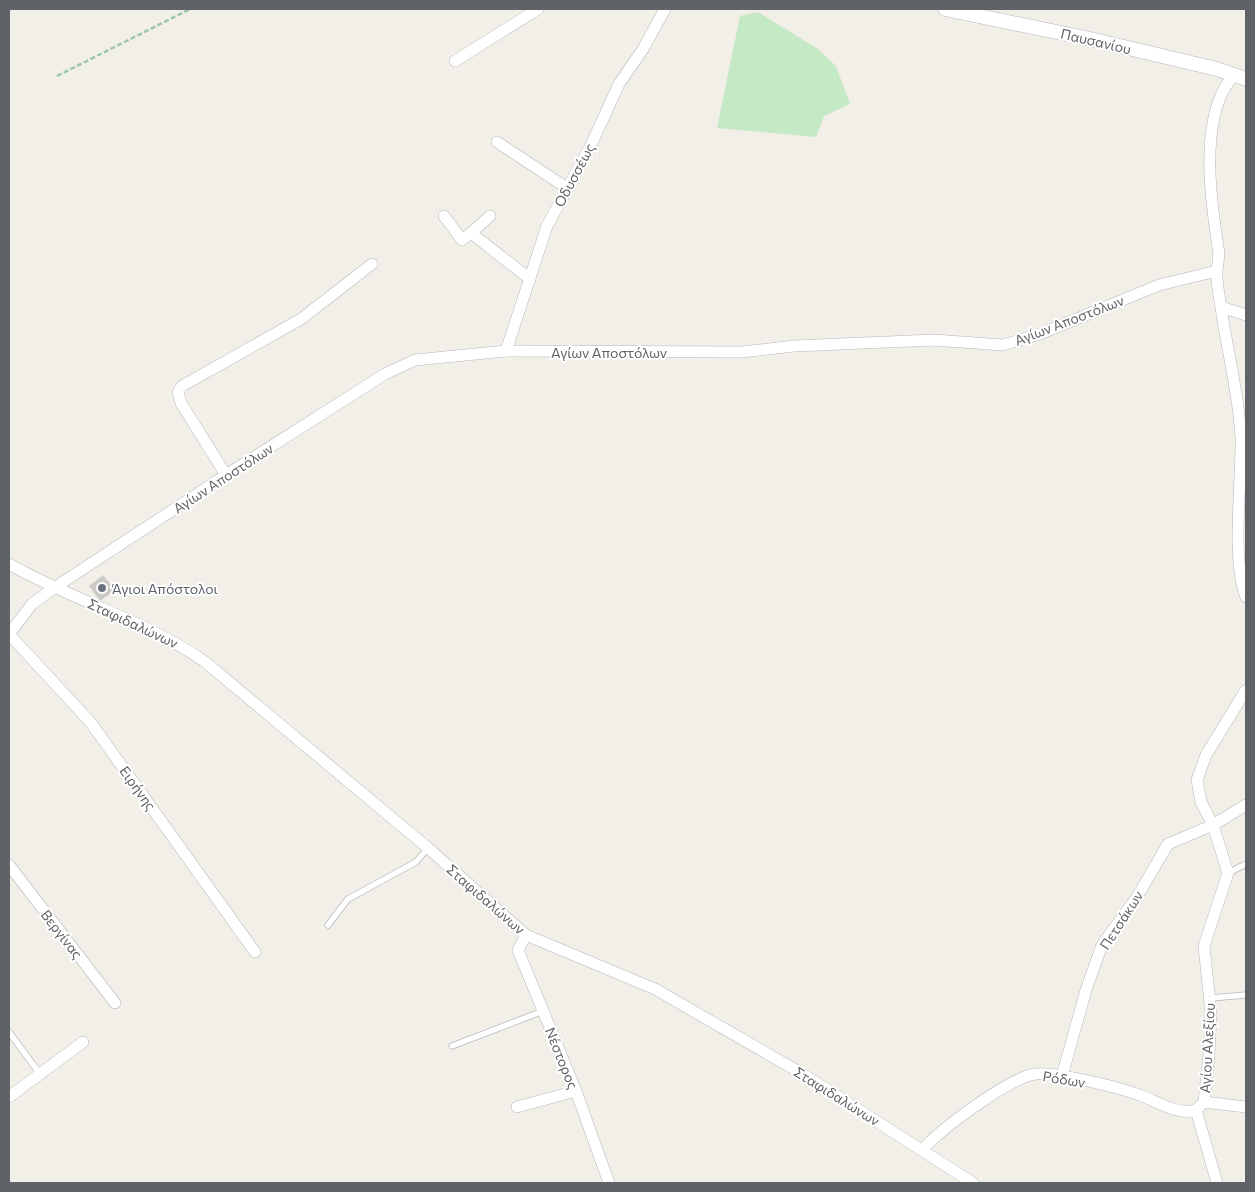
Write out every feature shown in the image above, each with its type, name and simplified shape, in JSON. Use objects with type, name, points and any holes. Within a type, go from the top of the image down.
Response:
[{"type":"street","points":[[455,61],[538,9]]},
{"type":"street","name":"Οδυσσέως","points":[[506,351],[547,226],[590,146],[619,84],[643,49],[664,9]]},
{"type":"street","name":"Παυσανίου","points":[[946,9],[1090,39],[1240,76]]},
{"type":"street","points":[[1240,76],[1222,93],[1212,134],[1210,188],[1211,209],[1219,248],[1217,270],[1221,307],[1239,413],[1241,438],[1240,572],[1246,597]]},
{"type":"street","points":[[497,142],[567,188]]},
{"type":"street","points":[[444,216],[462,240],[490,216]]},
{"type":"street","points":[[471,233],[530,279]]},
{"type":"street","points":[[226,474],[181,403],[178,392],[182,386],[301,319],[372,264]]},
{"type":"street","name":"Αγίων Αποστόλων","points":[[9,634],[32,604],[54,588],[226,474],[399,366],[432,357],[506,351],[716,353],[794,346],[934,340],[1003,345],[1040,334],[1158,285],[1217,270]]},
{"type":"street","points":[[1221,307],[1246,315]]},
{"type":"street","name":"Σταφιδαλώνων","points":[[9,565],[54,588],[175,641],[204,661],[428,848],[526,935],[585,958],[655,989],[801,1073],[973,1183]]},
{"type":"street","name":"Ειρήνης","points":[[9,634],[91,724],[255,952]]},
{"type":"street","points":[[1228,874],[1213,825],[1201,802],[1197,780],[1206,755],[1246,690]]},
{"type":"street","name":"Πετσάκων","points":[[1062,1076],[1086,990],[1102,945],[1136,897],[1168,844],[1213,825],[1246,805]]},
{"type":"street","name":"Βεργίνας","points":[[9,865],[116,1003]]},
{"type":"street","name":"Αγίου Αλεξίου","points":[[1217,1183],[1200,1106],[1209,1055],[1210,998],[1204,946],[1228,874]]},
{"type":"street","name":"Νέστορος","points":[[526,935],[518,950],[576,1091],[609,1183]]},
{"type":"street","points":[[9,1097],[83,1042]]},
{"type":"street","name":"Ρόδων","points":[[922,1150],[935,1136],[1011,1083],[1034,1074],[1062,1076],[1139,1095],[1178,1110],[1191,1112],[1200,1106],[1246,1106]]},
{"type":"street","points":[[517,1107],[576,1091]]},
{"type":"lane","points":[[328,925],[348,900],[416,862],[428,848]]},
{"type":"lane","points":[[1228,874],[1246,864]]},
{"type":"lane","points":[[1210,998],[1246,995]]},
{"type":"lane","points":[[452,1046],[543,1011]]},
{"type":"lane","points":[[9,1032],[40,1074]]},
{"type":"path","points":[[56,76],[190,9]]},
{"type":"green space","points":[[758,12],[818,49],[836,66],[850,104],[824,116],[816,137],[717,128],[740,16]]},
{"type":"building","name":"Άγιοι Απόστολοι","points":[[103,575],[115,590],[100,601],[89,586]]},
{"type":"place","name":"Άγιοι Απόστολοι","points":[[102,588]]}]
